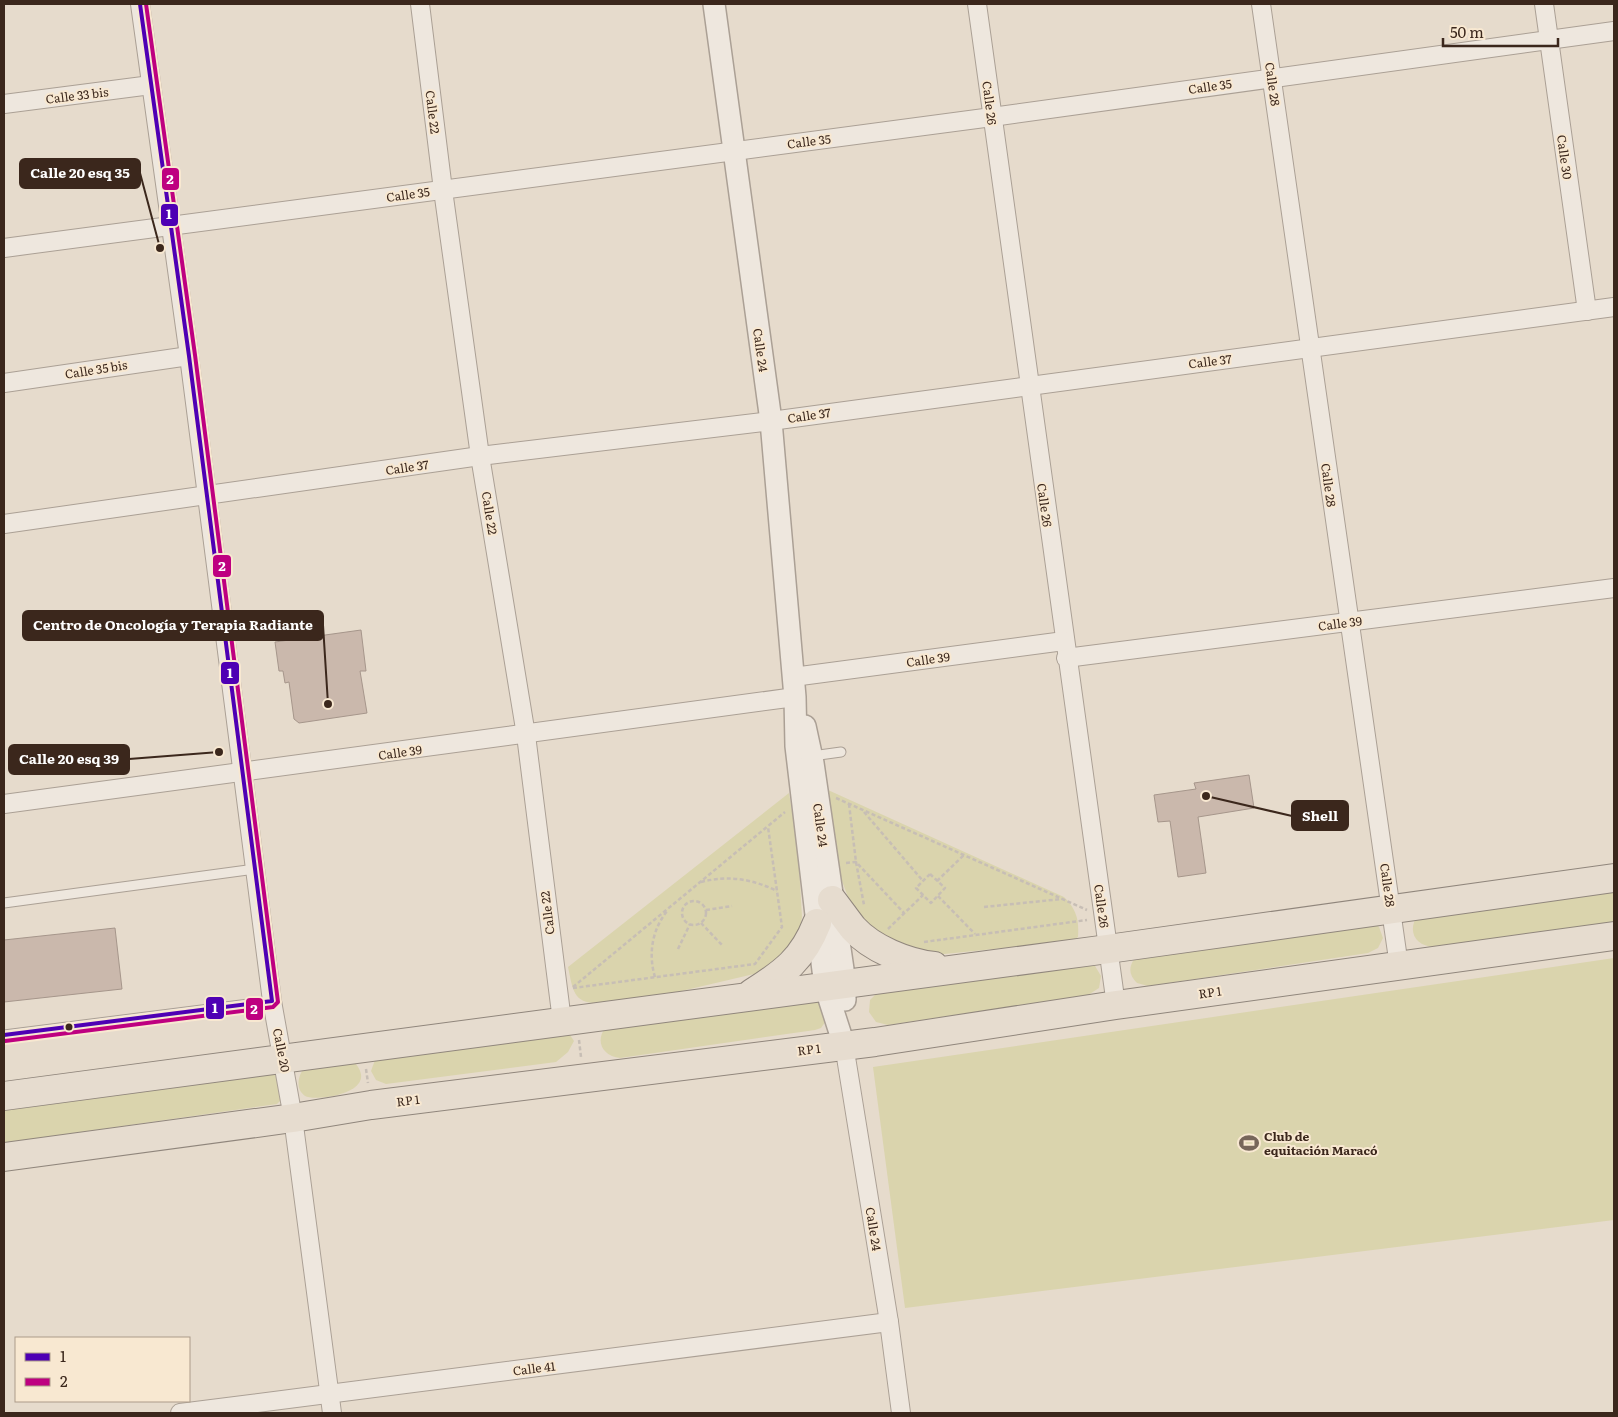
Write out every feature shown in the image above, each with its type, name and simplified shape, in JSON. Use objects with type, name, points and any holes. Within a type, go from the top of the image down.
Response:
[{"type":"main road","points":[[4,1096],[953,968],[1108,949],[1614,878]]},
{"type":"main road","points":[[832,900],[854,930],[893,954],[913,962],[953,968]]},
{"type":"main road","points":[[746,996],[778,976],[795,962],[809,944],[817,923]]},
{"type":"main road","name":"RP 1","points":[[4,1157],[293,1118],[371,1105],[875,1042],[1116,1005],[1614,936]]},
{"type":"street","name":"Calle 20","points":[[140,4],[189,356],[272,1001],[284,1059],[293,1118],[332,1413]]},
{"type":"street","name":"Calle 22","points":[[420,4],[443,190],[480,456],[570,1020]]},
{"type":"street","name":"Calle 24","points":[[714,4],[771,421],[794,687],[796,746],[817,923],[836,984]]},
{"type":"street","name":"Calle 26","points":[[977,4],[1065,649],[1116,1005]]},
{"type":"street","name":"Calle 28","points":[[1261,4],[1348,622],[1399,966]]},
{"type":"street","name":"Calle 30","points":[[1544,4],[1587,311]]},
{"type":"street","name":"Calle 35","points":[[4,248],[992,117],[1614,31]]},
{"type":"street","name":"Calle 33 bis","points":[[4,104],[151,85]]},
{"type":"street","name":"Calle 37","points":[[4,524],[480,456],[771,421],[1029,384],[1614,307]]},
{"type":"street","name":"Calle 35 bis","points":[[4,383],[189,356]]},
{"type":"street","name":"Calle 39","points":[[4,804],[526,735],[794,687],[1065,649],[1348,622],[1614,588]]},
{"type":"street","name":"Calle 24","points":[[794,687],[810,740],[832,900],[836,984],[844,1045],[889,1322],[901,1413]]},
{"type":"street","name":"Calle 41","points":[[180,1413],[889,1322]]},
{"type":"lane","points":[[812,756],[841,752]]},
{"type":"lane","points":[[4,903],[255,868]]},
{"type":"lane","points":[[4,1035],[272,1001]]},
{"type":"path","points":[[830,796],[1104,917]]},
{"type":"path","points":[[565,989],[674,904],[785,813],[783,804]]},
{"type":"path","points":[[849,804],[856,862],[865,911]]},
{"type":"path","points":[[862,810],[923,881]]},
{"type":"path","points":[[565,989],[755,964],[782,927],[768,827]]},
{"type":"path","points":[[938,881],[964,855]]},
{"type":"path","points":[[856,862],[904,913]]},
{"type":"path","points":[[930,874],[945,888],[931,902],[916,888],[923,881],[930,874]]},
{"type":"path","points":[[700,882],[735,878],[760,883],[777,891]]},
{"type":"path","points":[[884,932],[923,895]]},
{"type":"path","points":[[938,896],[976,935]]},
{"type":"path","points":[[984,907],[1063,899]]},
{"type":"path","points":[[698,902],[706,910],[706,917],[701,923],[690,924],[683,915],[686,904],[698,902]]},
{"type":"path","points":[[655,977],[652,958],[653,940],[658,927],[674,904]]},
{"type":"path","points":[[706,910],[732,906]]},
{"type":"path","points":[[921,942],[1104,917]]},
{"type":"path","points":[[701,923],[722,945]]},
{"type":"path","points":[[678,950],[690,924]]},
{"type":"path","points":[[570,1020],[583,1078]]},
{"type":"path","points":[[363,1048],[371,1105]]},
{"type":"shaded area","points":[[828,790],[1064,897],[1072,906],[1076,916],[1078,937],[1072,941],[925,956],[868,927],[851,905],[842,881],[834,850]]},
{"type":"shaded area","points":[[789,793],[798,849],[802,917],[800,929],[789,951],[764,971],[673,993],[593,1003],[586,1002],[577,996],[572,986],[568,967]]},
{"type":"shaded area","points":[[1614,885],[1614,922],[1434,947],[1422,944],[1413,933],[1414,922],[1417,916]]},
{"type":"shaded area","points":[[1375,923],[1379,927],[1383,938],[1378,948],[1368,953],[1148,986],[1137,983],[1130,971],[1135,958]]},
{"type":"shaded area","name":"Club de equitación Maracó","points":[[1614,958],[1614,1220],[905,1308],[873,1067]]},
{"type":"shaded area","points":[[1089,964],[1095,966],[1101,976],[1099,988],[1088,995],[888,1025],[876,1022],[869,1012],[870,1000],[879,991]]},
{"type":"shaded area","points":[[810,999],[822,1001],[828,1018],[821,1028],[815,1030],[620,1058],[614,1057],[602,1048],[601,1038],[605,1028]]},
{"type":"shaded area","points":[[568,1032],[574,1041],[568,1052],[556,1062],[386,1084],[376,1080],[371,1071],[375,1060]]},
{"type":"shaded area","points":[[354,1062],[361,1073],[360,1081],[354,1088],[344,1093],[321,1098],[305,1096],[300,1090],[299,1079],[304,1068]]},
{"type":"shaded area","points":[[274,1073],[279,1075],[281,1100],[277,1104],[4,1143],[4,1108]]},
{"type":"building","points":[[361,630],[366,671],[360,671],[367,713],[299,723],[294,719],[289,682],[285,683],[283,671],[279,671],[275,642]]},
{"type":"building","points":[[1249,775],[1254,808],[1198,817],[1206,873],[1178,877],[1170,821],[1158,822],[1154,795],[1196,789],[1194,783]]},
{"type":"building","points":[[115,928],[122,989],[4,1002],[4,940]]},
{"type":"transit line","name":"1","points":[[4,1035],[272,1001],[189,356],[140,4]]},
{"type":"transit line","name":"2","points":[[5,1041],[273,1007],[278,1002],[195,355],[146,4]]},
{"type":"place","name":"Calle 20 esq 35","points":[[160,248]]},
{"type":"place","name":"Centro de Oncología y Terapia Radiante","points":[[328,704]]},
{"type":"place","name":"Calle 20 esq 39","points":[[219,752]]},
{"type":"place","name":"Shell","points":[[1206,796]]},
{"type":"place","name":"Club de equitación Maracó","points":[[1249,1143]]}]
